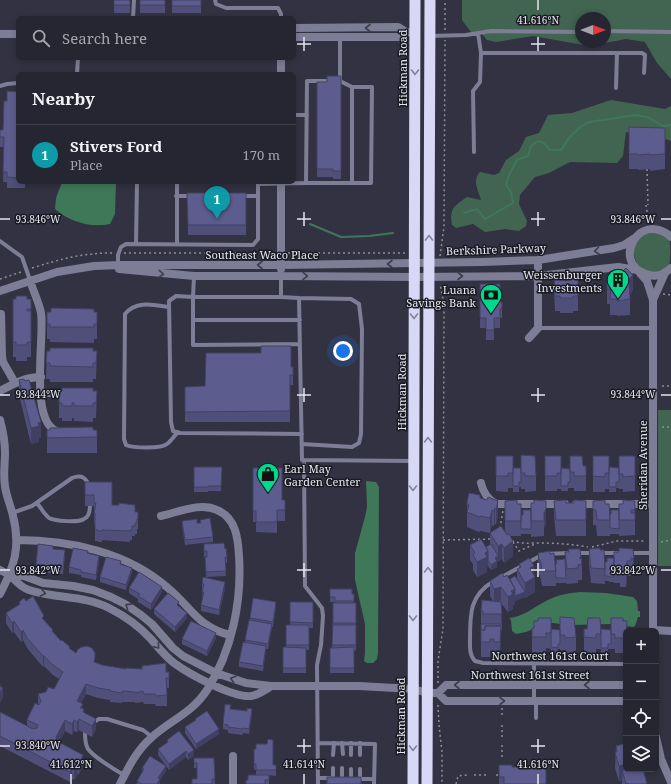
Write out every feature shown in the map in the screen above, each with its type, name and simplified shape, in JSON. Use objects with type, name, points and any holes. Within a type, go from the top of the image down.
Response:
[{"type":"highway","name":"Hickman Road","points":[[415,0],[410,32],[414,264],[426,277],[433,693],[427,784]]},
{"type":"highway","points":[[423,0],[425,31],[427,35],[430,36]]},
{"type":"highway","name":"Hickman Road","points":[[413,784],[413,461],[426,277],[435,263],[430,152],[430,0]]},
{"type":"highway","points":[[410,32],[420,34],[424,44],[424,134],[426,150],[430,152]]},
{"type":"street","points":[[296,28],[398,27],[410,32]]},
{"type":"street","points":[[296,37],[399,37],[410,32]]},
{"type":"street","points":[[0,34],[16,34]]},
{"type":"street","points":[[280,60],[280,72]]},
{"type":"street","points":[[281,184],[281,276]]},
{"type":"street","name":"Berkshire Parkway","points":[[435,263],[538,260],[610,249],[624,245],[633,239],[637,234],[652,228],[661,230],[671,237]]},
{"type":"street","name":"Sheridan Avenue","points":[[633,239],[629,250],[630,258],[647,281],[653,300],[653,628]]},
{"type":"street","points":[[529,338],[538,328],[538,260]]},
{"type":"street","name":"Southeast Waco Place","points":[[0,291],[58,272],[94,266],[435,263]]},
{"type":"street","name":"Southeast Waco Place","points":[[94,266],[194,276],[426,277]]},
{"type":"street","points":[[426,277],[538,276],[618,267],[639,271],[651,276],[668,271]]},
{"type":"street","name":"Sheridan Avenue","points":[[653,300],[668,271]]},
{"type":"street","points":[[30,280],[45,313],[45,353],[41,377],[42,407],[49,426],[57,431],[70,432]]},
{"type":"street","points":[[1,314],[3,362],[15,383]]},
{"type":"street","points":[[0,391],[28,378],[41,377]]},
{"type":"street","points":[[41,393],[78,393]]},
{"type":"street","points":[[0,420],[4,441],[5,487],[17,540],[16,555],[10,575],[0,594]]},
{"type":"street","points":[[481,482],[483,492],[496,504],[653,504]]},
{"type":"street","points":[[120,784],[139,750],[152,737],[190,710],[200,700],[216,673],[230,635],[237,604],[240,577],[238,543],[236,531],[224,514],[210,507],[195,507],[161,516]]},
{"type":"street","points":[[17,540],[43,541],[82,547],[120,558],[151,575],[168,588],[211,629],[230,635]]},
{"type":"street","points":[[0,570],[10,575],[20,586],[28,590],[46,594],[80,598],[107,607],[142,630],[174,663],[231,692],[246,696],[255,695],[271,686]]},
{"type":"street","points":[[10,575],[24,576],[48,584],[73,586],[93,590],[111,597],[142,615],[156,628],[173,648],[183,656],[216,673],[246,683],[271,686],[413,689],[433,693],[446,701],[623,701]]},
{"type":"street","points":[[659,631],[671,631]]},
{"type":"street","name":"Northwest 161st Street","points":[[433,693],[446,685],[623,685]]},
{"type":"street","points":[[659,750],[661,759],[671,782]]},
{"type":"street","points":[[233,756],[233,784]]},
{"type":"lane","points":[[133,16],[134,0]]},
{"type":"lane","points":[[215,0],[216,4],[226,8],[278,8],[281,16]]},
{"type":"lane","points":[[430,36],[510,31],[575,32]]},
{"type":"lane","points":[[611,31],[671,32]]},
{"type":"lane","points":[[474,152],[473,91],[480,82],[481,53],[478,33]]},
{"type":"lane","points":[[340,38],[340,81]]},
{"type":"lane","points":[[481,53],[642,53],[645,55],[644,73]]},
{"type":"lane","points":[[616,53],[616,88]]},
{"type":"lane","points":[[76,72],[78,60]]},
{"type":"lane","points":[[296,184],[306,184],[371,182],[372,87],[352,87],[340,81],[307,81],[306,184]]},
{"type":"lane","points":[[0,86],[16,83]]},
{"type":"lane","points":[[352,87],[352,183]]},
{"type":"lane","points":[[296,115],[307,115]]},
{"type":"lane","points":[[136,244],[137,184]]},
{"type":"lane","points":[[176,244],[177,184]]},
{"type":"lane","points":[[118,265],[118,253],[121,247],[126,244],[253,245],[258,240],[258,196],[256,184]]},
{"type":"lane","points":[[176,196],[198,196]]},
{"type":"lane","points":[[236,196],[258,196]]},
{"type":"lane","points":[[0,241],[22,256],[30,280]]},
{"type":"lane","points":[[194,276],[193,345],[300,344]]},
{"type":"lane","points":[[281,276],[281,297]]},
{"type":"lane","points":[[302,434],[173,431],[171,422],[169,301],[176,296],[281,297],[351,299],[357,301],[359,304],[362,329],[359,443],[352,447],[302,444]]},
{"type":"lane","points":[[299,298],[302,460],[304,460],[305,586],[322,608],[323,616],[321,645],[317,665],[318,784]]},
{"type":"lane","points":[[169,307],[150,304],[136,305],[129,308],[125,314],[124,439],[126,445],[131,447],[159,447],[168,444],[178,432]]},
{"type":"lane","points":[[193,320],[300,320]]},
{"type":"lane","points":[[538,328],[653,328]]},
{"type":"lane","points":[[304,460],[413,461]]},
{"type":"lane","points":[[12,513],[32,506],[78,476],[83,477],[88,481],[90,491]]},
{"type":"lane","points":[[37,502],[50,518],[54,520],[78,521],[85,519],[88,516],[90,505]]},
{"type":"lane","name":"Northwest 161st Court","points":[[623,664],[483,664],[475,661],[470,654],[470,617],[472,608],[478,594],[491,583],[527,562],[545,554],[653,553]]},
{"type":"lane","points":[[534,664],[536,718]]},
{"type":"lane","points":[[89,726],[98,719],[107,719],[142,730],[152,737]]},
{"type":"lane","points":[[85,733],[85,740],[88,749],[124,775]]},
{"type":"lane","points":[[318,743],[375,744],[374,782],[360,779],[318,778]]},
{"type":"lane","points":[[334,743],[334,755]]},
{"type":"lane","points":[[342,743],[343,754]]},
{"type":"lane","points":[[351,743],[351,755]]},
{"type":"lane","points":[[360,743],[360,755]]},
{"type":"lane","points":[[333,768],[333,778]]},
{"type":"lane","points":[[342,768],[342,779]]},
{"type":"lane","points":[[351,768],[351,779]]},
{"type":"lane","points":[[360,768],[360,779]]},
{"type":"path","points":[[435,263],[444,227],[445,0]]},
{"type":"path","points":[[647,169],[648,218]]},
{"type":"path","points":[[0,279],[55,261],[80,255],[118,253],[407,253]]},
{"type":"path","points":[[426,277],[440,286],[444,305],[443,629],[438,661],[438,675]]},
{"type":"path","points":[[663,294],[671,295]]},
{"type":"path","points":[[662,386],[671,386]]},
{"type":"path","points":[[662,427],[671,427]]},
{"type":"path","points":[[500,531],[503,504]]},
{"type":"path","points":[[443,540],[493,539]]},
{"type":"path","points":[[509,540],[518,543],[576,544],[591,547],[617,541],[662,542],[671,540]]},
{"type":"path","points":[[513,542],[518,552],[537,543]]},
{"type":"path","points":[[502,708],[502,718]]},
{"type":"path","points":[[438,710],[442,752],[442,784]]},
{"type":"path","points":[[502,725],[502,738]]},
{"type":"path","points":[[502,746],[502,758]]},
{"type":"path","points":[[456,784],[458,776],[467,775]]},
{"type":"path","points":[[474,775],[488,775]]},
{"type":"shaded area","points":[[462,0],[671,0],[671,79],[657,63],[645,42],[626,39],[611,42],[611,12],[575,12],[575,44],[533,36],[496,42],[487,40],[481,33],[471,32],[462,20]]},
{"type":"shaded area","points":[[611,100],[665,109],[671,106],[671,141],[660,137],[649,138],[626,132],[623,156],[617,163],[570,162],[549,173],[535,177],[520,195],[519,204],[527,221],[526,226],[519,231],[505,229],[485,232],[473,224],[456,228],[452,225],[451,215],[456,205],[467,197],[481,200],[476,182],[476,178],[480,172],[494,175],[499,173],[506,160],[519,151],[526,137],[539,133],[548,115],[572,113]]},
{"type":"shaded area","points":[[61,184],[116,184],[115,214],[110,224],[96,225],[74,221],[55,209],[56,198]]},
{"type":"shaded area","points":[[656,232],[669,240],[670,258],[668,267],[660,271],[651,272],[644,270],[635,259],[635,244],[639,238],[646,234]]},
{"type":"shaded area","points":[[658,410],[671,410],[671,566],[658,566]]},
{"type":"shaded area","points":[[366,481],[376,482],[379,487],[378,653],[377,659],[373,663],[367,663],[364,661],[365,624],[355,580],[355,553],[367,507]]},
{"type":"shaded area","points":[[580,592],[606,593],[633,597],[637,601],[640,617],[638,617],[635,626],[633,627],[613,624],[572,625],[552,623],[516,634],[512,631],[511,620],[509,618],[524,614],[554,597]]},
{"type":"building","points":[[114,0],[130,0],[130,5],[114,5]]},
{"type":"building","points":[[140,0],[165,0],[165,5],[140,5]]},
{"type":"building","points":[[172,0],[201,0],[201,6],[172,6]]},
{"type":"building","points":[[327,76],[341,76],[341,171],[333,171],[333,169],[317,169],[317,82],[327,82]]},
{"type":"building","points":[[7,91],[16,92],[16,178],[7,177],[7,172],[3,172],[4,137],[0,137],[0,130],[3,130],[4,101],[7,101]]},
{"type":"building","points":[[629,127],[665,128],[665,154],[629,154]]},
{"type":"building","points":[[187,193],[246,193],[246,225],[188,225]]},
{"type":"building","points":[[626,268],[633,275],[629,279],[630,299],[617,301],[617,299],[610,299],[611,289],[607,289],[607,281],[611,281],[610,271],[622,272]]},
{"type":"building","points":[[554,273],[578,273],[578,296],[573,296],[573,298],[560,298],[560,296],[555,296]]},
{"type":"building","name":"Luana Savings Bank","points":[[480,284],[500,284],[500,302],[502,302],[502,308],[500,308],[500,318],[494,318],[494,330],[486,330],[486,318],[480,318]]},
{"type":"building","points":[[16,296],[27,296],[27,299],[31,299],[31,309],[27,309],[27,311],[31,311],[31,342],[27,342],[27,345],[16,345],[16,342],[13,342],[13,299],[16,299]]},
{"type":"building","points":[[51,308],[94,309],[94,312],[97,312],[97,324],[94,324],[94,327],[50,327],[50,324],[47,324],[47,312],[51,312]]},
{"type":"building","points":[[261,346],[291,346],[291,367],[293,367],[293,375],[290,375],[290,411],[185,412],[185,387],[205,386],[206,353],[261,353]]},
{"type":"building","points":[[50,348],[93,348],[93,351],[97,351],[96,363],[93,363],[93,367],[50,366],[50,363],[46,363],[47,351],[50,351]]},
{"type":"building","points":[[24,379],[25,381],[29,380],[41,422],[38,423],[39,426],[31,428],[19,380]]},
{"type":"building","points":[[62,388],[93,388],[93,391],[97,391],[96,403],[93,403],[93,406],[74,406],[74,403],[72,403],[72,406],[62,406],[62,403],[59,403],[59,391],[62,391]]},
{"type":"building","points":[[93,427],[93,430],[97,430],[97,437],[47,438],[47,430],[50,430],[50,428]]},
{"type":"building","points":[[521,455],[535,456],[536,476],[525,476],[525,473],[521,473]]},
{"type":"building","points":[[496,456],[513,456],[513,473],[508,473],[508,476],[496,476]]},
{"type":"building","points":[[545,456],[561,456],[561,473],[557,473],[557,476],[545,476]]},
{"type":"building","points":[[570,456],[582,456],[583,466],[586,466],[586,476],[574,476],[574,472],[570,472]]},
{"type":"building","points":[[593,456],[609,456],[609,473],[605,473],[605,477],[593,476]]},
{"type":"building","points":[[619,456],[635,456],[635,476],[623,477],[623,474],[619,474]]},
{"type":"building","points":[[194,467],[222,467],[221,486],[194,487]]},
{"type":"building","points":[[609,467],[619,468],[619,482],[616,482],[616,487],[609,487]]},
{"type":"building","name":"Earl May Garden Center","points":[[253,468],[282,468],[282,500],[285,500],[285,510],[277,510],[277,522],[256,522],[256,511],[253,511]]},
{"type":"building","points":[[513,468],[521,468],[521,482],[519,482],[519,486],[513,486]]},
{"type":"building","points":[[561,468],[570,469],[570,482],[568,482],[568,486],[561,486]]},
{"type":"building","points":[[85,482],[112,482],[112,505],[119,505],[119,503],[135,505],[135,512],[138,512],[138,519],[135,526],[132,526],[132,530],[95,530],[94,513],[96,503],[94,503],[94,495],[85,495]]},
{"type":"building","points":[[469,493],[480,495],[480,498],[487,500],[488,497],[498,501],[496,509],[495,508],[494,511],[492,510],[490,518],[479,517],[467,512],[469,505],[467,505],[467,502]]},
{"type":"building","points":[[517,500],[517,504],[521,504],[521,521],[505,521],[505,501]]},
{"type":"building","points":[[534,500],[546,501],[544,521],[531,521],[531,503],[534,503]]},
{"type":"building","points":[[566,500],[566,503],[574,503],[574,500],[586,501],[586,520],[556,520],[554,501]]},
{"type":"building","points":[[605,500],[605,504],[609,504],[610,520],[597,520],[596,510],[593,510],[593,501]]},
{"type":"building","points":[[623,500],[635,501],[635,510],[631,510],[631,513],[635,513],[635,520],[619,520],[619,504],[623,504]]},
{"type":"building","points":[[523,510],[531,510],[531,529],[521,529],[521,515],[523,515]]},
{"type":"building","points":[[611,510],[619,510],[619,529],[610,528]]},
{"type":"building","points":[[210,518],[213,537],[185,540],[182,521],[197,519],[197,523],[201,523],[200,520]]},
{"type":"building","points":[[501,526],[507,535],[509,534],[513,541],[504,548],[502,544],[498,546],[490,533]]},
{"type":"building","points":[[481,539],[488,551],[485,553],[487,557],[477,562],[473,555],[475,553],[470,545]]},
{"type":"building","points":[[224,543],[227,557],[225,557],[226,571],[206,572],[205,557],[207,557],[207,551],[204,551],[204,544]]},
{"type":"building","points":[[38,544],[53,546],[53,549],[65,550],[63,569],[48,568],[49,566],[36,564]]},
{"type":"building","points":[[491,544],[498,556],[495,558],[497,561],[491,565],[488,561],[488,551],[486,547]]},
{"type":"building","points":[[73,548],[88,551],[87,553],[99,556],[96,575],[81,572],[81,570],[69,567]]},
{"type":"building","points":[[600,548],[600,550],[604,550],[605,569],[591,568],[589,549]]},
{"type":"building","points":[[619,548],[633,549],[634,558],[631,558],[631,561],[627,561],[626,572],[620,572],[620,568],[614,568],[614,552],[619,552]]},
{"type":"building","points":[[568,549],[580,549],[581,557],[579,558],[581,558],[582,564],[578,565],[578,568],[567,569],[565,552],[569,552]]},
{"type":"building","points":[[550,551],[550,554],[554,553],[556,571],[542,571],[538,553]]},
{"type":"building","points":[[106,557],[121,561],[120,564],[132,568],[126,585],[100,577]]},
{"type":"building","points":[[529,558],[534,566],[530,568],[535,577],[525,583],[517,569],[521,567],[519,564]]},
{"type":"building","points":[[607,558],[614,558],[614,577],[605,576],[605,562],[607,562]]},
{"type":"building","points":[[565,559],[566,578],[556,578],[556,560]]},
{"type":"building","points":[[139,572],[162,587],[151,604],[138,596],[140,594],[129,588]]},
{"type":"building","points":[[502,573],[504,577],[507,575],[515,589],[511,591],[513,594],[508,597],[501,587],[494,589],[490,581]]},
{"type":"building","points":[[515,576],[525,592],[515,596],[515,589],[510,579]]},
{"type":"building","points":[[203,577],[225,582],[219,610],[201,605],[204,592],[202,592],[204,584],[202,583]]},
{"type":"building","points":[[330,589],[352,589],[354,601],[335,601],[335,597],[330,597]]},
{"type":"building","points":[[168,593],[179,602],[177,605],[187,613],[175,627],[154,609]]},
{"type":"building","points":[[33,596],[44,616],[42,618],[61,641],[62,640],[76,653],[78,649],[87,646],[92,648],[95,653],[94,662],[102,665],[126,669],[142,669],[142,666],[166,663],[166,672],[169,672],[169,678],[166,678],[167,695],[156,696],[155,694],[144,694],[143,691],[135,693],[122,691],[122,693],[86,684],[77,701],[83,704],[80,708],[84,709],[83,712],[96,719],[92,726],[79,719],[77,722],[74,720],[72,724],[65,720],[56,737],[57,741],[83,755],[79,764],[70,772],[0,736],[0,712],[33,729],[37,728],[38,725],[27,720],[35,703],[39,705],[41,701],[38,694],[46,692],[48,687],[54,689],[63,672],[43,656],[27,638],[23,630],[21,632],[14,621],[12,623],[6,613],[20,604],[19,602],[24,598],[26,601]]},
{"type":"building","points":[[253,598],[276,602],[273,622],[250,618]]},
{"type":"building","points":[[482,600],[501,602],[502,614],[483,614],[483,611],[481,611]]},
{"type":"building","points":[[290,602],[313,602],[313,623],[290,622]]},
{"type":"building","points":[[333,603],[356,603],[356,623],[333,623]]},
{"type":"building","points":[[560,617],[574,618],[576,637],[565,638],[565,635],[560,635]]},
{"type":"building","points":[[538,618],[551,618],[551,633],[546,633],[546,637],[532,637],[534,621],[538,621]]},
{"type":"building","points":[[588,618],[600,618],[601,634],[596,634],[596,638],[584,637],[584,629],[587,629]]},
{"type":"building","points":[[611,618],[623,618],[623,621],[627,621],[627,628],[623,628],[623,638],[615,638],[615,634],[611,634]]},
{"type":"building","points":[[249,620],[272,624],[268,644],[245,640]]},
{"type":"building","points":[[191,621],[216,633],[207,651],[182,639]]},
{"type":"building","points":[[481,624],[500,624],[499,626],[485,626],[485,630],[481,630]]},
{"type":"building","points":[[286,625],[309,625],[309,645],[286,645]]},
{"type":"building","points":[[333,625],[356,625],[356,645],[332,645]]},
{"type":"building","points":[[485,626],[501,626],[500,642],[494,642],[494,639],[490,639],[490,642],[481,642],[481,630],[485,630]]},
{"type":"building","points":[[551,629],[560,630],[560,644],[558,644],[558,648],[551,647]]},
{"type":"building","points":[[601,629],[611,630],[611,644],[608,644],[608,648],[601,648]]},
{"type":"building","points":[[243,642],[266,646],[263,666],[239,662]]},
{"type":"building","points":[[283,647],[306,648],[306,668],[283,668]]},
{"type":"building","points":[[354,647],[354,668],[330,668],[330,648]]},
{"type":"building","points":[[0,686],[3,688],[0,693]]},
{"type":"building","points":[[225,704],[231,705],[230,709],[247,711],[247,708],[252,709],[249,729],[228,727],[228,725],[223,724]]},
{"type":"building","points":[[207,711],[219,729],[196,744],[185,727]]},
{"type":"building","points":[[179,731],[194,750],[188,754],[186,751],[169,764],[158,749]]},
{"type":"building","points":[[268,739],[273,740],[273,765],[276,765],[276,770],[256,770],[256,764],[254,764],[254,749],[256,749],[256,744],[267,744]]},
{"type":"building","points":[[623,744],[623,765],[619,766],[615,752],[617,752],[616,746]]},
{"type":"building","points":[[150,756],[166,766],[158,778],[160,779],[157,784],[142,784],[137,781],[144,769],[142,768]]},
{"type":"building","points":[[194,758],[214,758],[215,779],[212,779],[212,784],[192,784],[192,779],[197,779],[197,763],[194,763]]},
{"type":"building","points":[[499,765],[512,765],[512,767],[539,767],[539,765],[546,765],[546,784],[504,784],[504,777],[499,777]]},
{"type":"building","points":[[622,770],[623,772],[644,772],[647,784],[626,784]]},
{"type":"building","points":[[248,775],[269,775],[269,780],[265,780],[265,784],[246,784]]},
{"type":"building","points":[[327,777],[361,777],[361,784],[327,784]]},
{"type":"waterway","points":[[464,213],[477,209],[485,219],[513,203],[511,192],[506,185],[509,175],[517,160],[528,156],[531,146],[538,141],[544,143],[550,150],[561,150],[569,138],[580,127],[589,122],[636,115],[647,117],[663,126],[671,125]]},
{"type":"waterway","points":[[310,224],[341,237],[393,233]]},
{"type":"place","name":"Stivers Ford","points":[[217,219]]},
{"type":"place","name":"Weissenburger Investments","points":[[618,300]]},
{"type":"place","name":"Luana Savings Bank","points":[[491,314]]},
{"type":"place","name":"Earl May Garden Center","points":[[268,494]]}]
